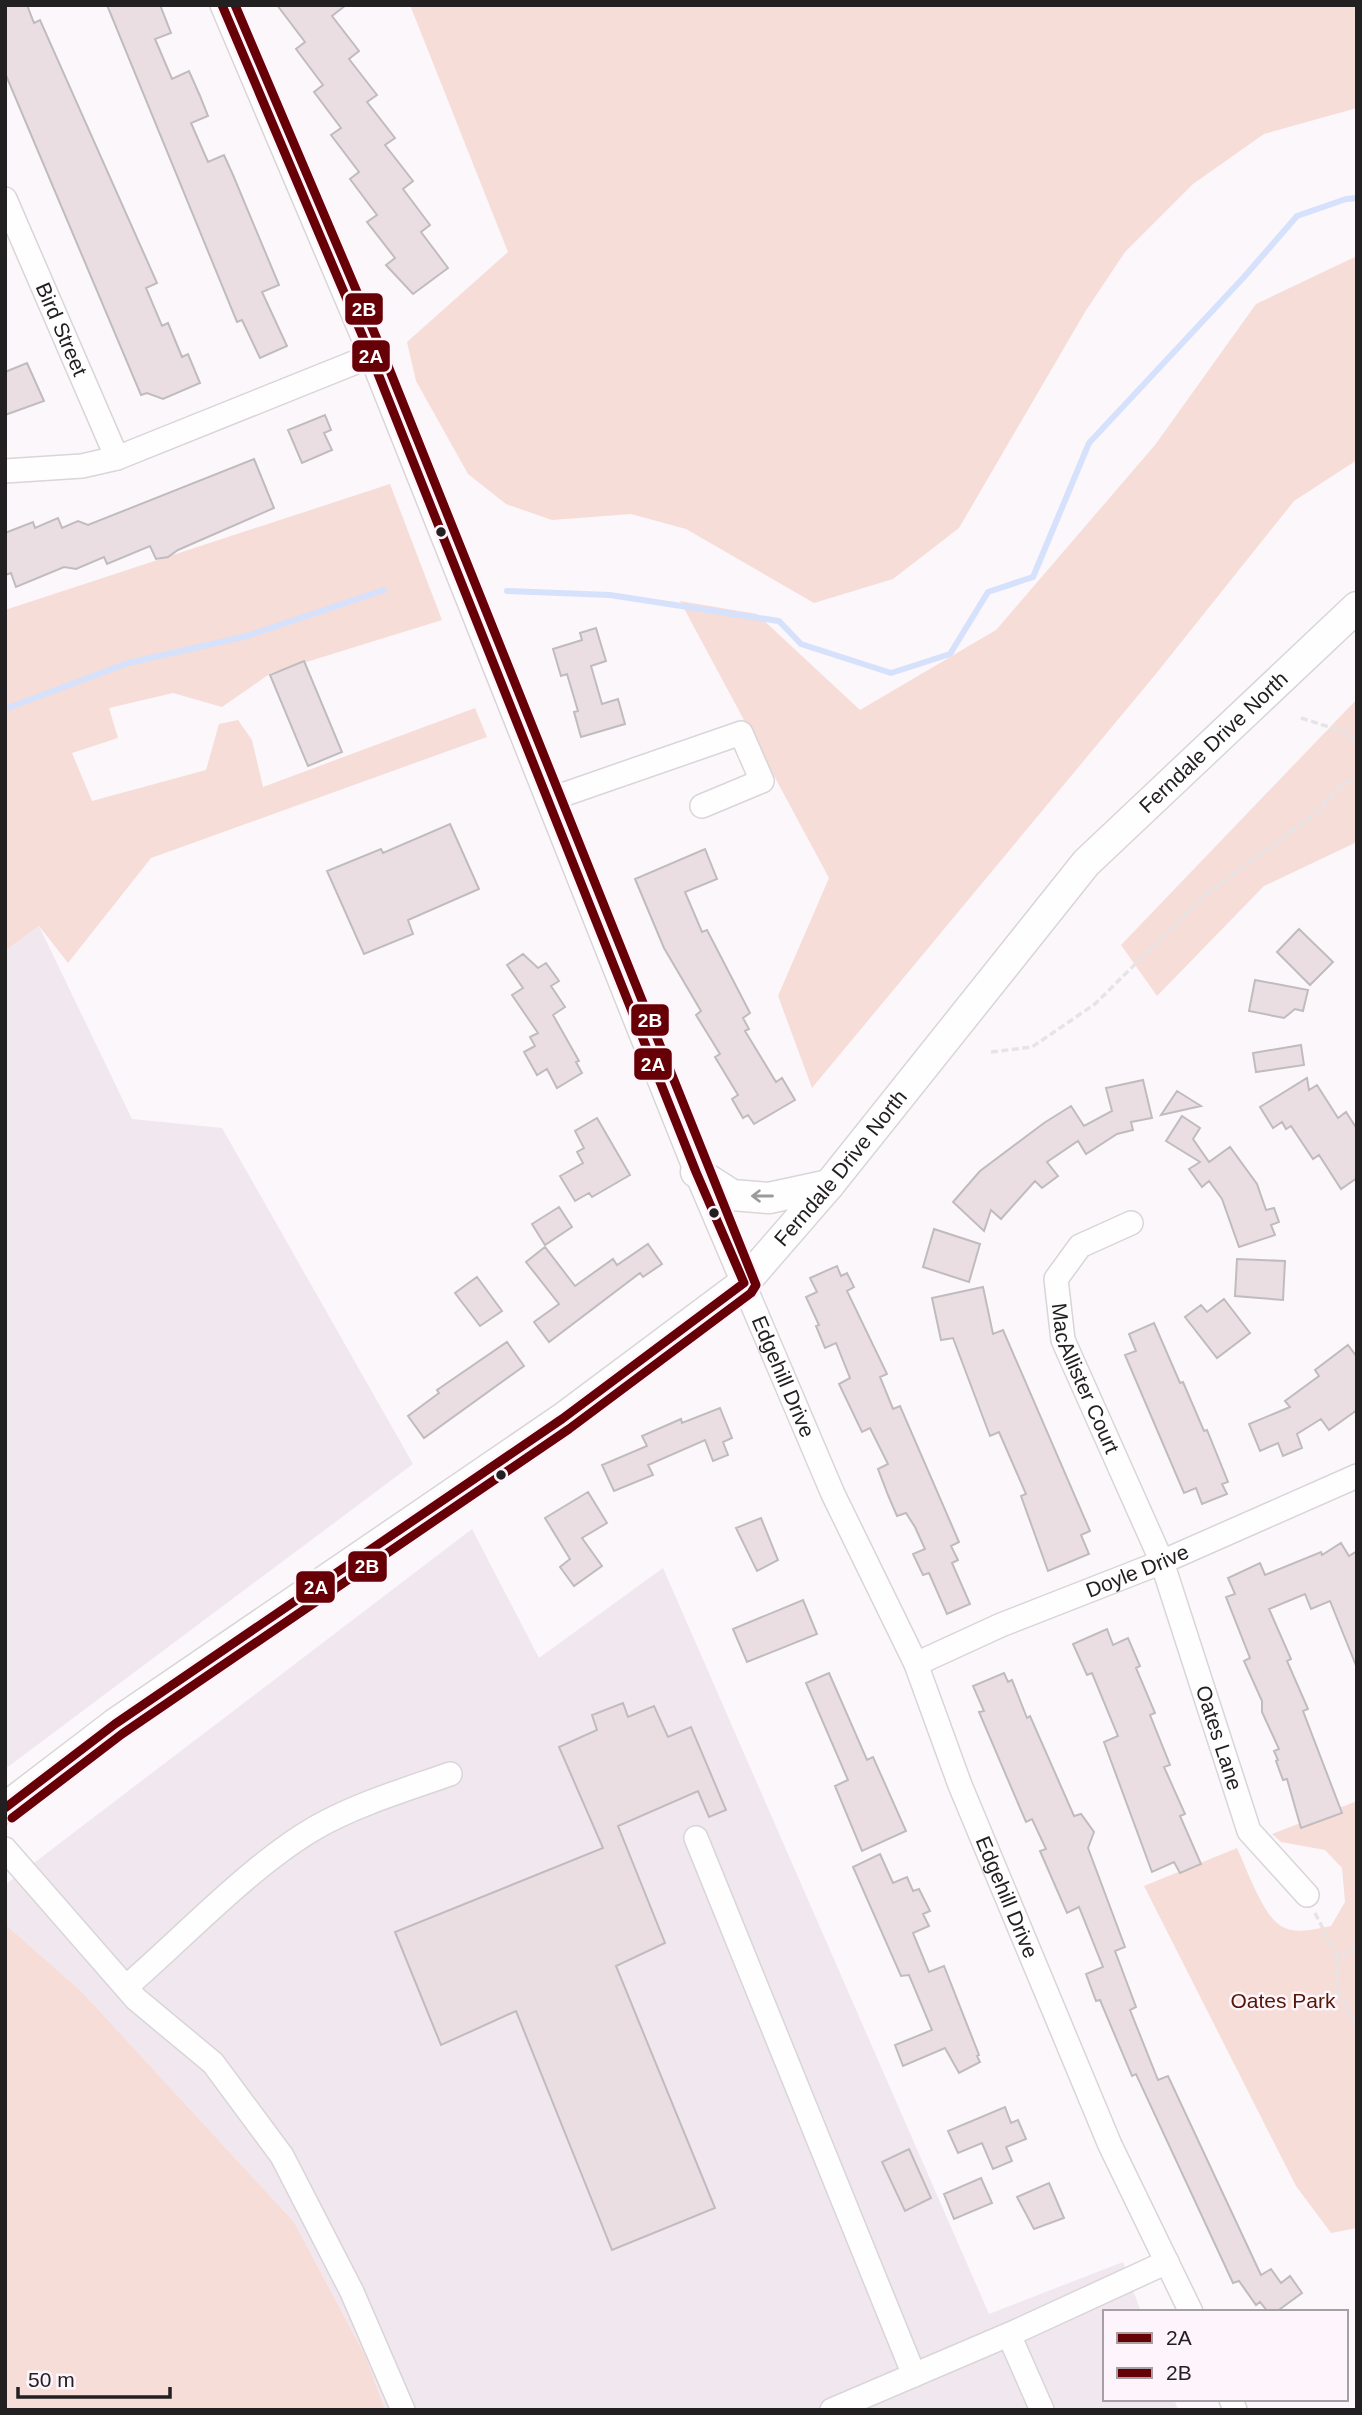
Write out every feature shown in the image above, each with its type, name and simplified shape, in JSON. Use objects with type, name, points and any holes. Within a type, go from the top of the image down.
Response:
[{"type":"main road","name":"Ferndale Drive North","points":[[5,1808],[115,1724],[562,1419],[744,1283],[829,1185],[1086,863],[1357,607]]},
{"type":"main road","points":[[696,1172],[732,1195],[769,1198],[829,1185]]},
{"type":"street","name":"Edgehill Drive","points":[[222,5],[371,356],[696,1172],[833,1494],[916,1664],[960,1785],[1110,2145],[1190,2310]]},
{"type":"street","name":"Bird Street","points":[[5,199],[117,458]]},
{"type":"street","points":[[5,471],[82,466],[117,458],[371,356]]},
{"type":"street","points":[[548,800],[741,733],[762,781],[702,806]]},
{"type":"street","name":"MacAllister Court","points":[[1130,1223],[1080,1246],[1056,1279],[1063,1340],[1162,1562]]},
{"type":"street","name":"Doyle Drive","points":[[916,1664],[1001,1625],[1162,1562],[1357,1476]]},
{"type":"street","name":"Oates Lane","points":[[1162,1562],[1249,1831],[1307,1895]]},
{"type":"street","points":[[126,1987],[260,1867],[315,1828],[372,1801],[450,1774]]},
{"type":"street","points":[[696,1838],[914,2375]]},
{"type":"street","points":[[5,1849],[126,1987],[213,2063],[282,2156],[352,2292],[403,2410]]},
{"type":"street","points":[[832,2410],[1009,2335],[1167,2262]]},
{"type":"street","points":[[1009,2335],[1042,2410]]},
{"type":"path","points":[[1301,718],[1345,732],[1357,743]]},
{"type":"path","points":[[991,1052],[1032,1047],[1095,1004],[1205,895],[1311,816],[1344,783],[1357,780]]},
{"type":"path","points":[[1307,1895],[1338,1958],[1337,1989],[1357,2027]]},
{"type":"path","points":[[1338,1958],[1357,1949]]},
{"type":"shaded area","points":[[39,926],[132,1119],[222,1128],[413,1464],[5,1769],[5,951]]},
{"type":"shaded area","points":[[472,1529],[539,1658],[663,1568],[989,2314],[1123,2262],[1140,2310],[1103,2310],[1103,2401],[1175,2401],[1178,2410],[385,2410],[366,2357],[294,2222],[82,1992],[5,1924],[5,1885]]},
{"type":"green space","points":[[410,5],[1357,5],[1357,108],[1264,134],[1193,184],[1125,252],[1085,312],[959,528],[893,579],[814,603],[686,529],[631,514],[552,520],[506,504],[468,474],[416,381],[407,342],[508,252]]},
{"type":"green space","points":[[1357,256],[1357,460],[1294,501],[1155,675],[812,1088],[778,996],[829,878],[680,601],[757,614],[860,710],[996,630],[1155,445],[1256,304]]},
{"type":"green space","points":[[390,484],[442,620],[271,673],[222,707],[173,693],[109,708],[118,738],[72,753],[92,801],[206,770],[219,724],[238,720],[252,740],[263,787],[475,708],[487,737],[151,858],[68,963],[39,926],[5,951],[5,610]]},
{"type":"green space","points":[[1357,699],[1357,842],[1264,886],[1157,996],[1121,945]]},
{"type":"green space","name":"Oates Park","points":[[1357,1801],[1357,2228],[1331,2233],[1296,2186],[1144,1886],[1237,1848],[1262,1902],[1274,1921],[1293,1930],[1306,1931],[1331,1926],[1345,1902],[1342,1868],[1325,1850],[1281,1842],[1272,1834]]},
{"type":"green space","points":[[5,1924],[82,1992],[294,2222],[366,2357],[385,2410],[5,2410]]},
{"type":"building","points":[[5,5],[27,5],[34,23],[40,20],[157,283],[146,288],[162,326],[168,323],[182,357],[188,354],[200,383],[163,399],[147,393],[141,395],[5,73]]},
{"type":"building","points":[[107,5],[160,5],[171,33],[155,39],[172,79],[189,71],[200,96],[208,116],[191,123],[208,162],[224,155],[233,175],[279,285],[262,292],[287,346],[260,358],[242,320],[237,322]]},
{"type":"building","points":[[277,5],[346,5],[332,16],[359,51],[349,59],[377,95],[367,102],[395,138],[385,145],[413,181],[403,189],[430,225],[421,232],[448,268],[413,294],[386,265],[395,258],[367,222],[377,215],[350,179],[359,172],[331,135],[341,128],[314,92],[323,85],[296,49],[305,42]]},
{"type":"building","points":[[27,363],[44,401],[5,415],[5,372]]},
{"type":"building","points":[[325,415],[331,430],[324,433],[332,450],[302,463],[288,430]]},
{"type":"building","points":[[254,459],[274,508],[178,550],[168,557],[156,559],[150,546],[107,564],[104,557],[76,569],[64,567],[16,587],[11,573],[5,575],[5,533],[33,522],[35,528],[58,518],[62,528],[78,521],[88,525]]},
{"type":"building","points":[[596,628],[606,661],[591,666],[602,704],[618,699],[625,724],[581,737],[574,712],[578,711],[567,674],[561,676],[553,649],[582,640],[580,633]]},
{"type":"building","points":[[304,661],[342,752],[308,766],[270,675]]},
{"type":"building","points":[[450,824],[479,889],[408,920],[413,934],[364,954],[327,871],[381,849],[383,853]]},
{"type":"building","points":[[705,849],[717,879],[685,892],[702,932],[707,930],[750,1013],[743,1018],[749,1029],[745,1031],[776,1082],[782,1078],[795,1100],[754,1124],[748,1115],[743,1118],[732,1099],[738,1095],[715,1057],[720,1054],[696,1015],[701,1011],[664,948],[635,879]]},
{"type":"building","points":[[1299,929],[1333,962],[1310,985],[1277,952]]},
{"type":"building","points":[[523,954],[538,968],[546,963],[559,981],[551,986],[565,1007],[553,1015],[579,1061],[576,1062],[582,1073],[557,1088],[547,1069],[537,1075],[524,1052],[535,1046],[530,1037],[538,1033],[512,995],[523,988],[507,965]]},
{"type":"building","points":[[1255,980],[1308,990],[1303,1011],[1295,1009],[1284,1018],[1249,1011]]},
{"type":"building","points":[[1301,1045],[1304,1065],[1256,1072],[1253,1053]]},
{"type":"building","points":[[1307,1078],[1309,1090],[1317,1085],[1338,1118],[1346,1112],[1357,1129],[1357,1178],[1341,1189],[1319,1155],[1313,1159],[1291,1126],[1286,1129],[1282,1122],[1273,1128],[1260,1107]]},
{"type":"building","points":[[1143,1080],[1152,1118],[1131,1122],[1133,1130],[1117,1134],[1086,1154],[1078,1141],[1047,1162],[1058,1176],[1042,1188],[1035,1181],[1001,1219],[991,1210],[984,1231],[953,1202],[980,1171],[1044,1123],[1071,1106],[1084,1126],[1112,1111],[1106,1088]]},
{"type":"building","points":[[1177,1091],[1201,1106],[1161,1115]]},
{"type":"building","points":[[1182,1116],[1200,1128],[1193,1139],[1209,1162],[1230,1147],[1257,1184],[1266,1210],[1274,1208],[1279,1222],[1271,1225],[1275,1235],[1239,1247],[1222,1199],[1209,1181],[1202,1187],[1189,1169],[1200,1162],[1166,1141]]},
{"type":"building","points":[[597,1118],[630,1175],[592,1197],[589,1193],[575,1201],[560,1176],[583,1163],[577,1152],[584,1148],[575,1131]]},
{"type":"building","points":[[559,1207],[572,1227],[545,1245],[532,1224]]},
{"type":"building","points":[[934,1229],[980,1244],[969,1282],[923,1267]]},
{"type":"building","points":[[648,1244],[662,1264],[643,1277],[640,1273],[549,1342],[534,1322],[559,1304],[526,1262],[545,1247],[575,1286],[613,1259],[617,1265]]},
{"type":"building","points":[[1237,1259],[1285,1261],[1283,1300],[1235,1296]]},
{"type":"building","points":[[837,1266],[841,1276],[847,1273],[854,1287],[847,1291],[887,1374],[880,1377],[893,1409],[900,1406],[959,1542],[951,1546],[958,1560],[952,1563],[970,1604],[947,1614],[929,1573],[923,1575],[913,1554],[925,1549],[915,1527],[906,1513],[897,1516],[888,1495],[878,1469],[888,1464],[870,1428],[862,1432],[839,1384],[850,1378],[836,1343],[825,1348],[816,1326],[819,1325],[806,1297],[817,1292],[810,1278]]},
{"type":"building","points":[[477,1277],[502,1311],[480,1326],[455,1293]]},
{"type":"building","points":[[983,1287],[993,1334],[1003,1330],[1090,1531],[1081,1535],[1089,1554],[1048,1571],[1021,1496],[1026,1494],[999,1432],[990,1436],[953,1338],[941,1340],[932,1298]]},
{"type":"building","points":[[1224,1299],[1250,1333],[1217,1358],[1185,1317],[1201,1305],[1207,1312]]},
{"type":"building","points":[[1154,1323],[1180,1383],[1183,1382],[1204,1431],[1207,1430],[1228,1482],[1222,1484],[1227,1494],[1202,1504],[1196,1488],[1184,1493],[1125,1355],[1136,1351],[1129,1334]]},
{"type":"building","points":[[507,1342],[524,1366],[424,1438],[408,1416],[439,1393],[437,1390]]},
{"type":"building","points":[[1348,1345],[1357,1357],[1357,1410],[1329,1430],[1321,1419],[1297,1434],[1302,1448],[1283,1456],[1278,1443],[1260,1451],[1249,1424],[1290,1407],[1285,1401],[1319,1376],[1315,1370]]},
{"type":"building","points":[[720,1408],[732,1438],[723,1442],[728,1455],[713,1461],[705,1440],[648,1465],[653,1475],[614,1491],[602,1465],[647,1446],[642,1436],[681,1419],[682,1423]]},
{"type":"building","points":[[588,1492],[607,1523],[582,1538],[602,1566],[574,1586],[560,1567],[570,1559],[545,1518]]},
{"type":"building","points":[[761,1518],[778,1560],[757,1571],[736,1528]]},
{"type":"building","points":[[1341,1543],[1349,1556],[1357,1551],[1357,1668],[1330,1601],[1311,1609],[1305,1594],[1269,1609],[1291,1659],[1287,1661],[1308,1709],[1303,1711],[1342,1813],[1301,1828],[1287,1779],[1283,1780],[1276,1761],[1278,1760],[1274,1751],[1279,1749],[1262,1712],[1262,1701],[1244,1661],[1250,1658],[1226,1597],[1235,1594],[1228,1578],[1260,1563],[1265,1575],[1321,1552],[1322,1555]]},
{"type":"building","points":[[803,1600],[817,1634],[747,1662],[733,1629]]},
{"type":"building","points":[[1107,1629],[1113,1645],[1128,1638],[1140,1666],[1136,1668],[1155,1713],[1150,1715],[1170,1765],[1164,1767],[1185,1814],[1180,1816],[1201,1864],[1180,1873],[1174,1862],[1152,1872],[1104,1742],[1118,1736],[1092,1673],[1087,1675],[1073,1644]]},
{"type":"building","points":[[829,1673],[867,1760],[873,1757],[906,1831],[862,1851],[835,1786],[848,1780],[806,1683]]},
{"type":"building","points":[[1004,1673],[1008,1682],[1012,1680],[1027,1718],[1030,1716],[1074,1816],[1081,1814],[1094,1832],[1088,1848],[1125,1947],[1115,1951],[1136,2007],[1130,2010],[1158,2080],[1168,2076],[1261,2275],[1271,2269],[1281,2283],[1290,2276],[1302,2293],[1279,2310],[1266,2310],[1260,2302],[1256,2305],[1239,2281],[1233,2283],[1136,2074],[1132,2076],[1100,2000],[1096,2001],[1086,1974],[1103,1967],[1079,1907],[1067,1913],[1040,1851],[1046,1849],[1032,1819],[1026,1822],[979,1712],[984,1711],[973,1686]]},
{"type":"building","points":[[623,1703],[628,1717],[654,1706],[668,1737],[691,1727],[726,1810],[709,1817],[698,1791],[618,1826],[665,1943],[616,1966],[715,2208],[612,2250],[516,2011],[441,2045],[395,1932],[603,1848],[559,1747],[597,1730],[592,1715]]},
{"type":"building","points":[[880,1854],[893,1883],[907,1877],[913,1891],[919,1889],[930,1911],[923,1914],[929,1926],[913,1933],[929,1972],[944,1966],[979,2055],[977,2056],[980,2062],[959,2073],[945,2048],[903,2066],[895,2045],[932,2030],[909,1975],[901,1976],[853,1867]]},
{"type":"building","points":[[1005,2107],[1011,2123],[1018,2120],[1026,2139],[1006,2147],[1012,2161],[993,2169],[982,2143],[958,2153],[948,2131]]},
{"type":"building","points":[[909,2149],[931,2198],[905,2211],[882,2162]]},
{"type":"building","points":[[981,2178],[992,2203],[954,2219],[944,2194]]},
{"type":"building","points":[[1049,2183],[1064,2218],[1034,2229],[1017,2197]]},
{"type":"waterway","points":[[507,591],[610,595],[779,621],[801,644],[891,673],[950,654],[988,592],[1033,577],[1089,443],[1244,277],[1297,216],[1346,199],[1357,198]]},
{"type":"waterway","points":[[5,709],[128,663],[247,636],[384,590]]},
{"type":"transit line","name":"2A","points":[[5,1808],[115,1724],[562,1419],[744,1283],[696,1172],[371,356],[222,5]]},
{"type":"transit line","name":"2B","points":[[12,1818],[122,1734],[569,1429],[751,1293],[756,1285],[382,351],[235,5]]}]
